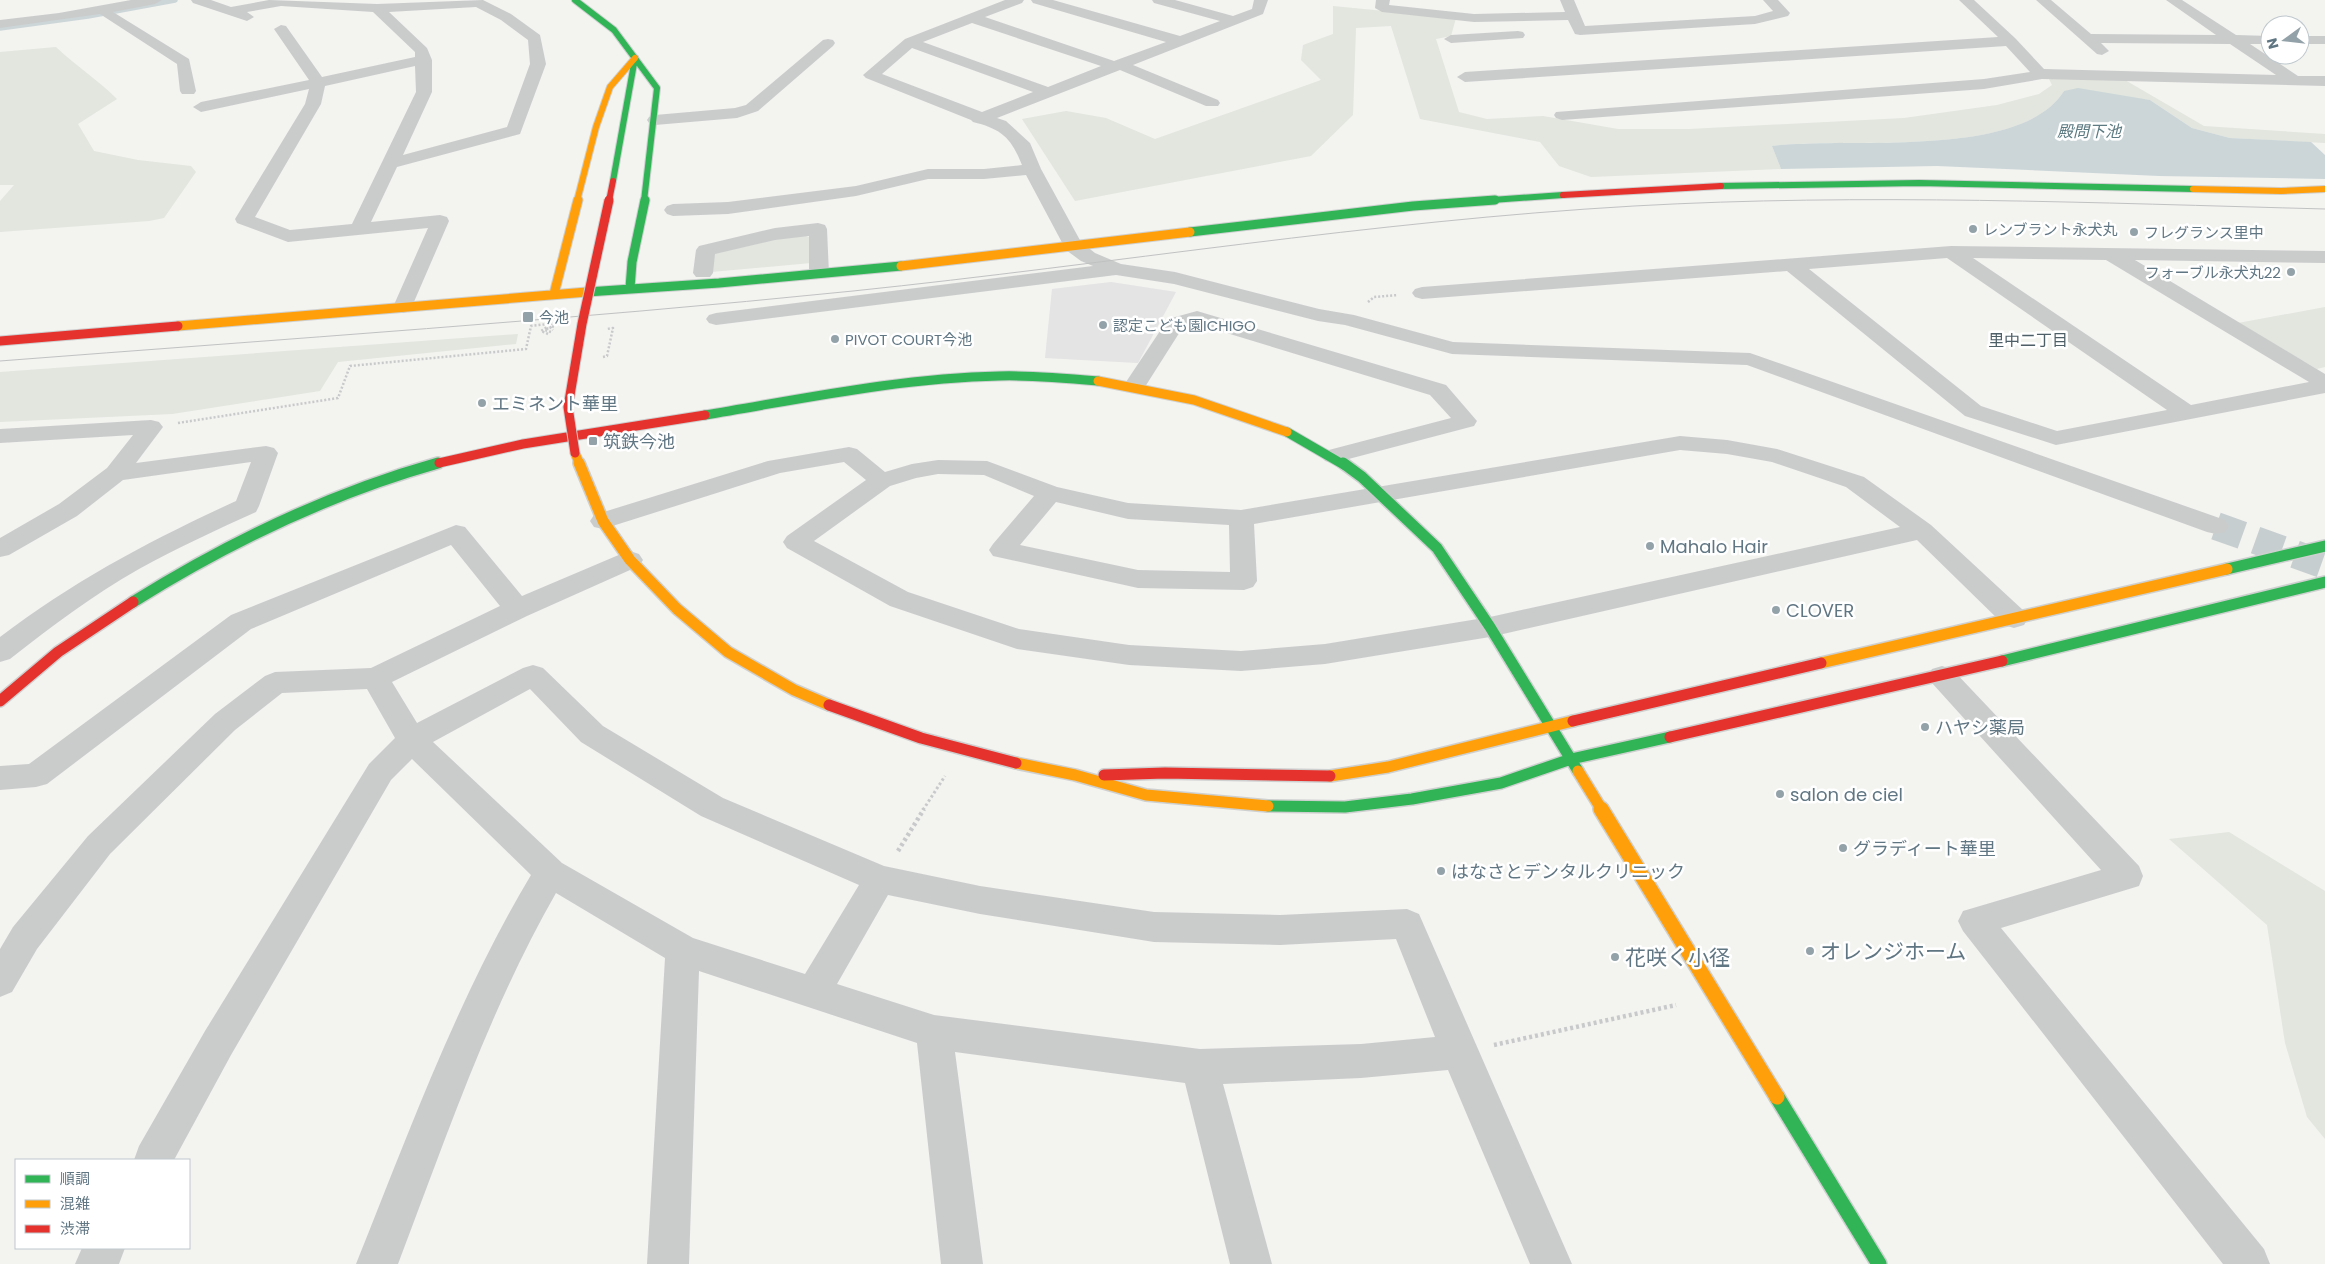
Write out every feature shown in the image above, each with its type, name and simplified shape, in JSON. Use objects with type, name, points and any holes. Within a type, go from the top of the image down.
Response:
[{"type":"street","points":[[0,24],[68,22],[155,0]]},
{"type":"street","points":[[198,0],[247,17]]},
{"type":"street","points":[[575,0],[614,30],[657,88],[645,198],[632,262],[630,288]]},
{"type":"street","points":[[1017,0],[910,42],[871,75],[1000,125],[1022,143],[1032,169],[1073,246],[1088,257],[1117,269],[1175,278],[1318,315],[1346,319],[1452,348],[1750,358],[2216,526]]},
{"type":"street","points":[[1038,0],[1180,41]]},
{"type":"street","points":[[1159,0],[1233,20]]},
{"type":"street","points":[[979,118],[1258,11],[1261,0]]},
{"type":"street","points":[[1383,0],[1382,8],[1474,18],[1574,16]]},
{"type":"street","points":[[1471,0],[1474,18]]},
{"type":"street","points":[[1567,0],[1580,31]]},
{"type":"street","points":[[1560,32],[1754,20],[1783,13],[1770,0]]},
{"type":"street","points":[[1966,0],[2040,74]]},
{"type":"street","points":[[2043,0],[2088,38],[2128,77]]},
{"type":"street","points":[[2173,0],[2296,81]]},
{"type":"street","points":[[231,11],[281,2],[377,8],[478,3],[506,17],[535,38],[538,64],[514,130],[391,163]]},
{"type":"street","points":[[359,228],[424,92],[424,60],[422,51],[377,8]]},
{"type":"street","points":[[106,12],[184,62],[188,91]]},
{"type":"street","points":[[972,18],[1117,65],[1212,103]]},
{"type":"street","points":[[280,29],[318,82],[313,104],[244,219],[288,236],[440,221],[403,307]]},
{"type":"street","points":[[1450,39],[1530,34]]},
{"type":"street","points":[[2088,38],[2260,40]]},
{"type":"street","points":[[2310,40],[2325,40]]},
{"type":"street","points":[[910,42],[1047,92]]},
{"type":"street","points":[[1465,77],[2010,42]]},
{"type":"street","points":[[655,120],[737,113],[752,108],[828,43]]},
{"type":"street","points":[[635,58],[613,181],[582,324],[568,407],[575,453],[603,521],[630,560],[677,609],[728,652],[794,690],[876,726],[956,750],[1075,775],[1146,795],[1247,806],[1345,807],[1501,783],[1571,759],[1942,676],[2325,582]]},
{"type":"street","points":[[554,294],[596,127],[610,86],[635,58]]},
{"type":"street","points":[[201,107],[424,60]]},
{"type":"street","points":[[1562,115],[1984,84],[2040,74],[2296,81],[2321,88]]},
{"type":"street","points":[[673,210],[728,208],[846,193],[928,174],[984,174],[1032,169]]},
{"type":"street","points":[[0,341],[554,294],[719,284],[1073,246],[1414,206],[1556,194],[1759,184],[1919,183],[2281,191],[2325,189]]},
{"type":"street","points":[[702,273],[706,250],[775,234],[818,229],[819,274]]},
{"type":"street","points":[[1951,252],[2186,412]]},
{"type":"street","points":[[1422,293],[1951,252],[2325,257]]},
{"type":"street","points":[[2111,254],[2325,384]]},
{"type":"street","points":[[2289,256],[2325,276]]},
{"type":"street","points":[[1792,265],[1973,411],[2056,438],[2325,384]]},
{"type":"street","points":[[716,319],[1117,269]]},
{"type":"street","points":[[1135,385],[1176,323],[1197,317],[1438,390],[1466,421],[1333,456]]},
{"type":"street","points":[[0,701],[13,688],[86,632],[172,576],[280,520],[370,484],[460,458],[523,444],[939,378],[1001,374],[1135,385],[1212,402],[1271,424],[1333,456],[1383,495],[1437,548],[1490,626],[1549,726],[1879,1264]]},
{"type":"street","points":[[0,436],[150,428]]},
{"type":"street","points":[[0,548],[68,510],[116,473],[150,428]]},
{"type":"street","points":[[1922,531],[1490,626],[1325,654],[1241,661],[1129,655],[1017,639],[899,598],[796,542],[881,481],[912,471],[938,467],[987,468],[1050,493],[1128,511],[1241,518],[1680,443],[1727,447],[1777,456],[1855,482],[1922,531],[2014,618]]},
{"type":"street","points":[[0,652],[42,620],[114,572],[186,534],[247,506],[266,453],[116,473]]},
{"type":"street","points":[[603,521],[776,466],[849,454],[881,481]]},
{"type":"street","points":[[1050,493],[1002,550],[1138,579],[1244,581],[1241,518]]},
{"type":"street","points":[[0,778],[36,775],[241,622],[456,533],[517,609]]},
{"type":"street","points":[[1075,775],[1165,773],[1322,777],[1388,767],[1549,726],[2325,546]]},
{"type":"street","points":[[0,981],[25,938],[99,845],[225,722],[276,683],[321,679],[375,678],[517,609],[630,560]]},
{"type":"street","points":[[154,1159],[218,1043],[380,772],[412,740],[533,675],[592,734],[712,807],[880,879],[980,900],[1154,927],[1280,930],[1407,924],[1459,1052],[1551,1264]]},
{"type":"street","points":[[1942,676],[2127,876],[1975,921],[2249,1264]]},
{"type":"street","points":[[375,678],[412,740],[550,874],[683,950],[934,1032],[1200,1067],[1361,1062],[1459,1052]]},
{"type":"street","points":[[377,1264],[463,1045],[516,931],[550,874]]},
{"type":"street","points":[[813,992],[880,879]]},
{"type":"street","points":[[668,1264],[683,950]]},
{"type":"street","points":[[934,1032],[962,1264]]},
{"type":"street","points":[[1200,1067],[1251,1264]]},
{"type":"street","points":[[96,1264],[104,1249]]},
{"type":"path","points":[[1346,319],[1374,297],[1422,293]]},
{"type":"path","points":[[548,334],[540,331],[549,326],[556,328],[551,332],[546,332],[545,330],[552,327],[553,338]]},
{"type":"path","points":[[150,428],[338,398],[350,366],[526,350]]},
{"type":"path","points":[[880,879],[947,774]]},
{"type":"path","points":[[1459,1052],[1676,1005]]},
{"type":"shaded area","points":[[1333,6],[1456,18],[1451,36],[1436,39],[1459,112],[1487,119],[1543,116],[1618,129],[1689,129],[1904,118],[1997,105],[2039,94],[2052,85],[2048,77],[2125,80],[2204,126],[2325,134],[2325,143],[2230,138],[2192,128],[2150,100],[2064,91],[2042,113],[2010,128],[1972,137],[1885,143],[1772,146],[1781,169],[1591,177],[1559,166],[1540,142],[1420,119],[1391,26],[1356,28],[1353,115],[1311,156],[1075,201],[1022,119],[1066,111],[1106,118],[1155,139],[1321,80],[1301,60],[1303,45],[1333,34]]},
{"type":"shaded area","points":[[56,47],[117,99],[78,124],[94,151],[138,160],[191,166],[196,172],[164,218],[149,221],[0,232],[0,201],[14,185],[0,185],[0,52]]},
{"type":"shaded area","points":[[798,234],[809,237],[811,263],[711,272],[712,254]]},
{"type":"shaded area","name":"認定こども園ICHIGO","points":[[1111,282],[1176,292],[1138,363],[1045,358],[1052,289]]},
{"type":"shaded area","points":[[2325,307],[2325,367],[2317,369],[2238,323]]},
{"type":"shaded area","points":[[518,334],[516,344],[338,362],[320,391],[172,414],[0,422],[0,372]]},
{"type":"shaded area","points":[[2229,832],[2325,891],[2325,1139],[2307,1117],[2285,1043],[2267,925],[2169,839]]},
{"type":"water","name":"殿問下池","points":[[2078,88],[2150,100],[2192,128],[2230,138],[2311,142],[2325,155],[2325,179],[2159,176],[1937,166],[1781,169],[1772,146],[1885,143],[1972,137],[2010,128],[2042,113],[2064,91]]},
{"type":"waterway","points":[[0,28],[88,16],[175,0]]},
{"type":"tunnel","points":[[2216,526],[2325,565]]},
{"type":"tram line","points":[[0,361],[426,329],[853,291],[1340,232],[1536,213],[1634,206],[1807,200],[1980,200],[2325,209]]},
{"type":"traffic: fast","points":[[575,0],[614,30],[657,88],[645,198],[632,262],[630,288]]},
{"type":"traffic: fast","points":[[613,181],[635,58]]},
{"type":"traffic: fast","points":[[1721,186],[1919,183],[2193,189]]},
{"type":"traffic: fast","points":[[1190,232],[1413,206],[1563,195]]},
{"type":"traffic: fast","points":[[587,292],[719,283],[901,266]]},
{"type":"traffic: fast","points":[[705,415],[851,391],[950,379],[999,376],[1049,376],[1098,381]]},
{"type":"traffic: fast","points":[[1287,432],[1332,456],[1362,477],[1437,548],[1490,627],[1578,771]]},
{"type":"traffic: fast","points":[[133,602],[206,558],[281,520],[359,488],[439,463]]},
{"type":"traffic: fast","points":[[2227,569],[2325,546]]},
{"type":"traffic: fast","points":[[2002,661],[2325,582]]},
{"type":"traffic: fast","points":[[1268,806],[1345,807],[1412,799],[1501,783],[1571,759],[1670,737]]},
{"type":"traffic: fast","points":[[1777,1097],[1879,1264]]},
{"type":"traffic: slow","points":[[554,294],[596,127],[610,87],[635,58]]},
{"type":"traffic: slow","points":[[2193,189],[2281,191],[2325,189]]},
{"type":"traffic: slow","points":[[901,266],[1190,232]]},
{"type":"traffic: slow","points":[[178,326],[587,292]]},
{"type":"traffic: slow","points":[[1098,381],[1147,389],[1194,400],[1241,414],[1287,432]]},
{"type":"traffic: slow","points":[[575,453],[603,521],[630,560],[677,609],[728,652],[794,690],[829,705]]},
{"type":"traffic: slow","points":[[1821,663],[2227,569]]},
{"type":"traffic: slow","points":[[1330,776],[1388,767],[1573,721]]},
{"type":"traffic: slow","points":[[1016,763],[1075,775],[1146,795],[1268,806]]},
{"type":"traffic: slow","points":[[1578,771],[1777,1097]]},
{"type":"traffic: jam","points":[[575,453],[568,407],[582,324],[613,181]]},
{"type":"traffic: jam","points":[[1563,195],[1721,186]]},
{"type":"traffic: jam","points":[[0,341],[178,326]]},
{"type":"traffic: jam","points":[[439,463],[523,444],[705,415]]},
{"type":"traffic: jam","points":[[0,701],[58,652],[133,602]]},
{"type":"traffic: jam","points":[[1670,737],[2002,661]]},
{"type":"traffic: jam","points":[[1573,721],[1821,663]]},
{"type":"traffic: jam","points":[[829,705],[921,738],[968,752],[1016,763]]},
{"type":"traffic: jam","points":[[1104,775],[1165,773],[1330,776]]},
{"type":"place","name":"レンブラント永犬丸","points":[[1973,229]]},
{"type":"place","name":"フレグランス里中","points":[[2134,232]]},
{"type":"place","name":"フォーブル永犬丸22","points":[[2291,272]]},
{"type":"place","name":"今池","points":[[528,317]]},
{"type":"place","name":"認定こども園ICHIGO","points":[[1103,325]]},
{"type":"place","name":"PIVOT COURT今池","points":[[835,339]]},
{"type":"place","name":"エミネント華里","points":[[482,403]]},
{"type":"place","name":"筑鉄今池","points":[[593,441]]},
{"type":"place","name":"Mahalo Hair","points":[[1650,546]]},
{"type":"place","name":"CLOVER","points":[[1776,610]]},
{"type":"place","name":"ハヤシ薬局","points":[[1925,727]]},
{"type":"place","name":"salon de ciel","points":[[1780,794]]},
{"type":"place","name":"グラディート華里","points":[[1843,848]]},
{"type":"place","name":"はなさとデンタルクリニック","points":[[1441,871]]},
{"type":"place","name":"オレンジホーム","points":[[1810,951]]},
{"type":"place","name":"花咲く小径","points":[[1615,957]]},
{"type":"district","name":"里中二丁目","points":[[2028,340]]}]
